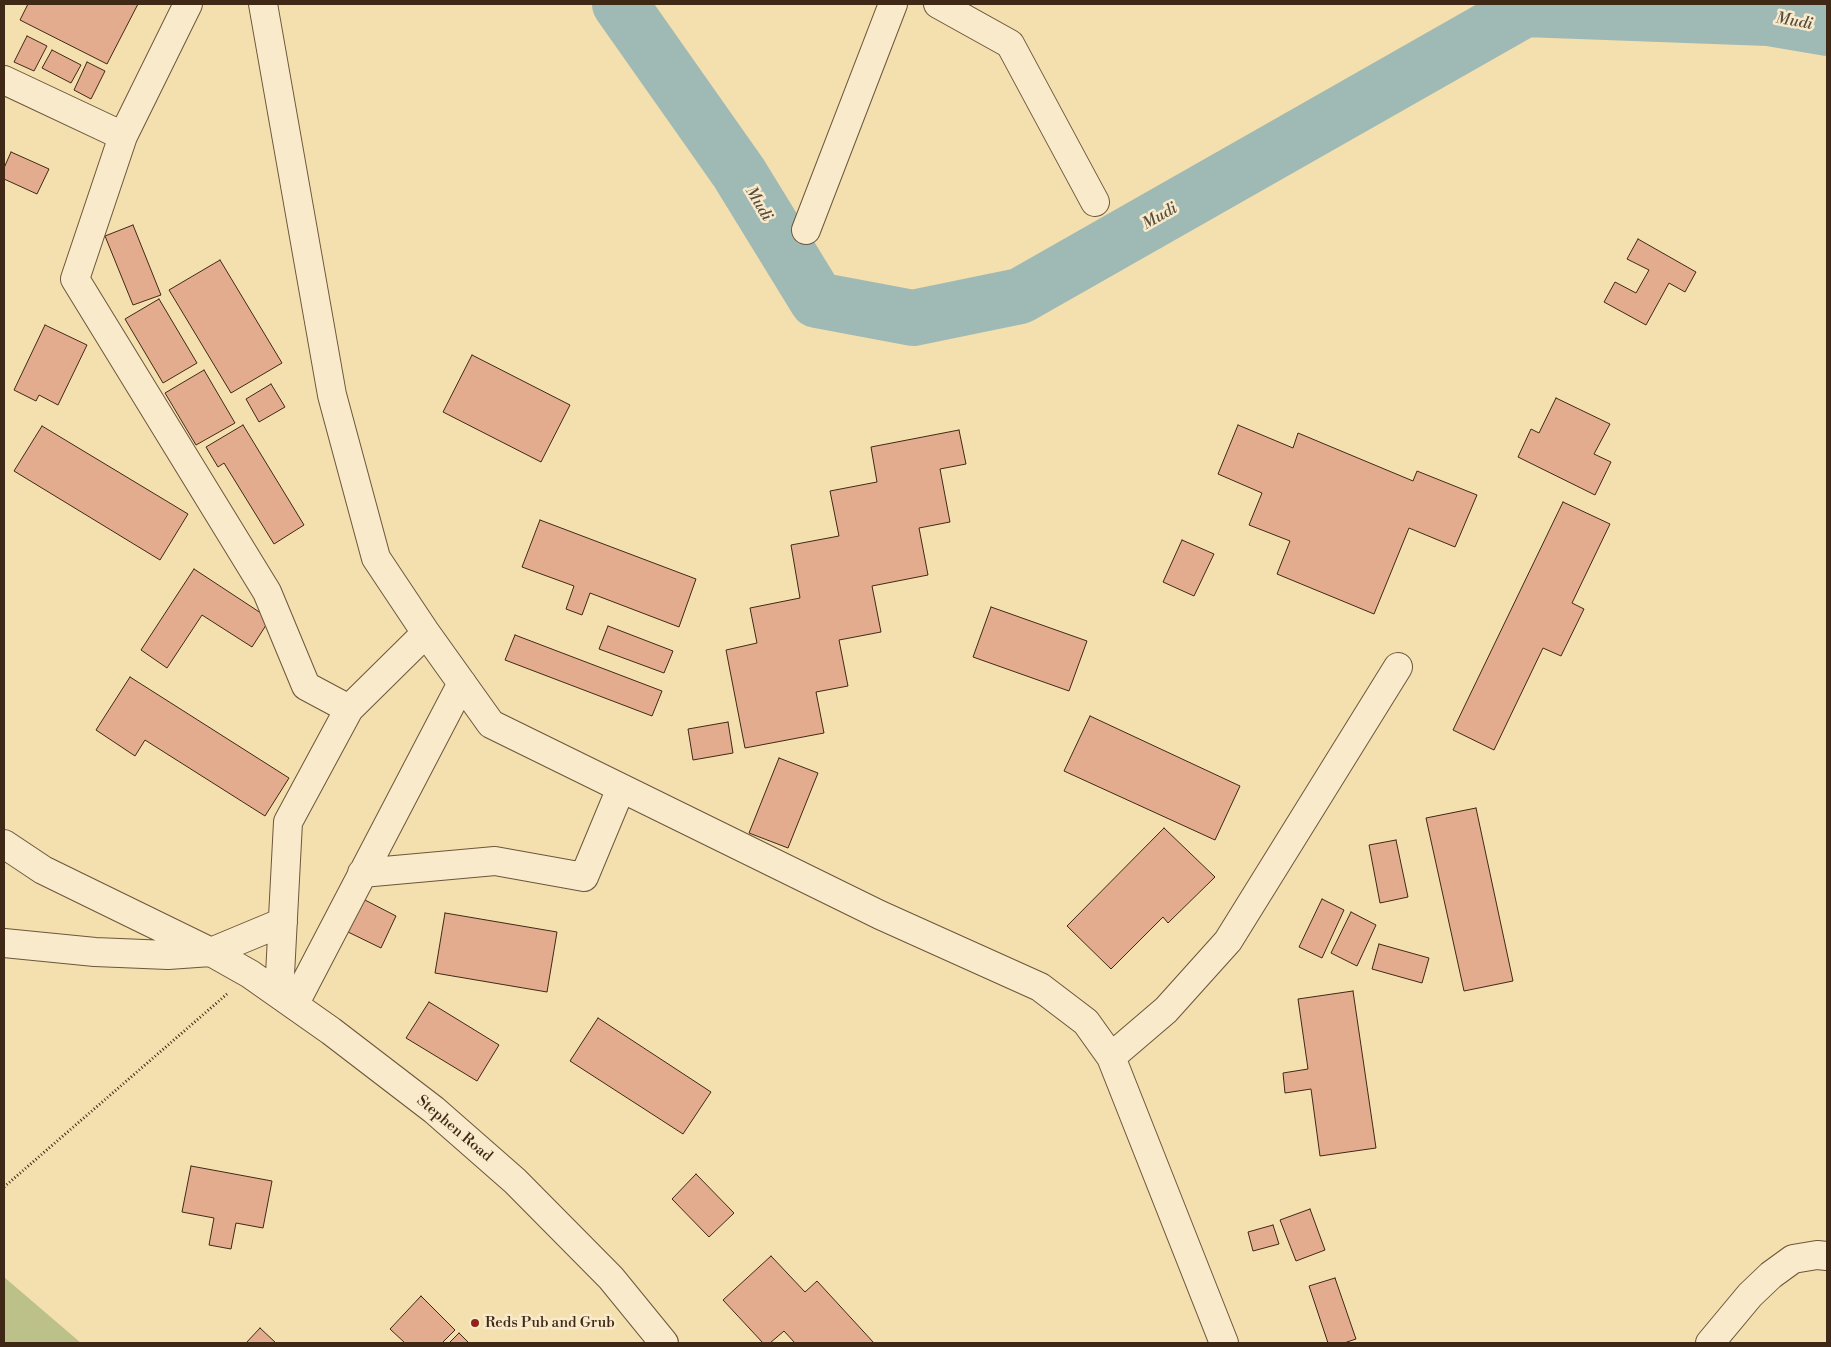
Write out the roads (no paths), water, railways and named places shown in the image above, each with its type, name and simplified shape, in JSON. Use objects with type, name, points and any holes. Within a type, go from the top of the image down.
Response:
[{"type":"street","points":[[188,4],[124,136],[75,279],[267,592],[306,686],[349,710]]},
{"type":"street","points":[[263,4],[332,395],[376,558],[426,633],[491,724],[880,915],[1040,987],[1086,1022],[1111,1057],[1224,1343]]},
{"type":"street","points":[[806,230],[893,4]]},
{"type":"street","points":[[938,4],[1010,44],[1095,202]]},
{"type":"street","points":[[4,80],[124,136]]},
{"type":"street","points":[[286,1000],[283,922],[288,822],[349,710],[426,633]]},
{"type":"street","points":[[1111,1057],[1166,1010],[1228,940],[1398,667]]},
{"type":"street","points":[[286,1000],[362,873],[462,683]]},
{"type":"street","points":[[362,873],[495,861],[584,877],[621,788]]},
{"type":"street","name":"Stephen Road","points":[[4,844],[42,870],[211,952],[250,974],[330,1031],[434,1110],[514,1181],[610,1278],[664,1343]]},
{"type":"street","points":[[4,943],[94,952],[140,954],[168,955],[211,952],[283,922]]},
{"type":"street","points":[[1710,1343],[1750,1295],[1771,1275],[1793,1259],[1817,1255],[1827,1256]]},
{"type":"waterway","name":"Mudi","points":[[620,4],[739,173],[817,300],[913,318],[1020,296],[1525,9],[1768,18],[1827,28]]},
{"type":"place","name":"Reds Pub and Grub","points":[[475,1323]]}]
